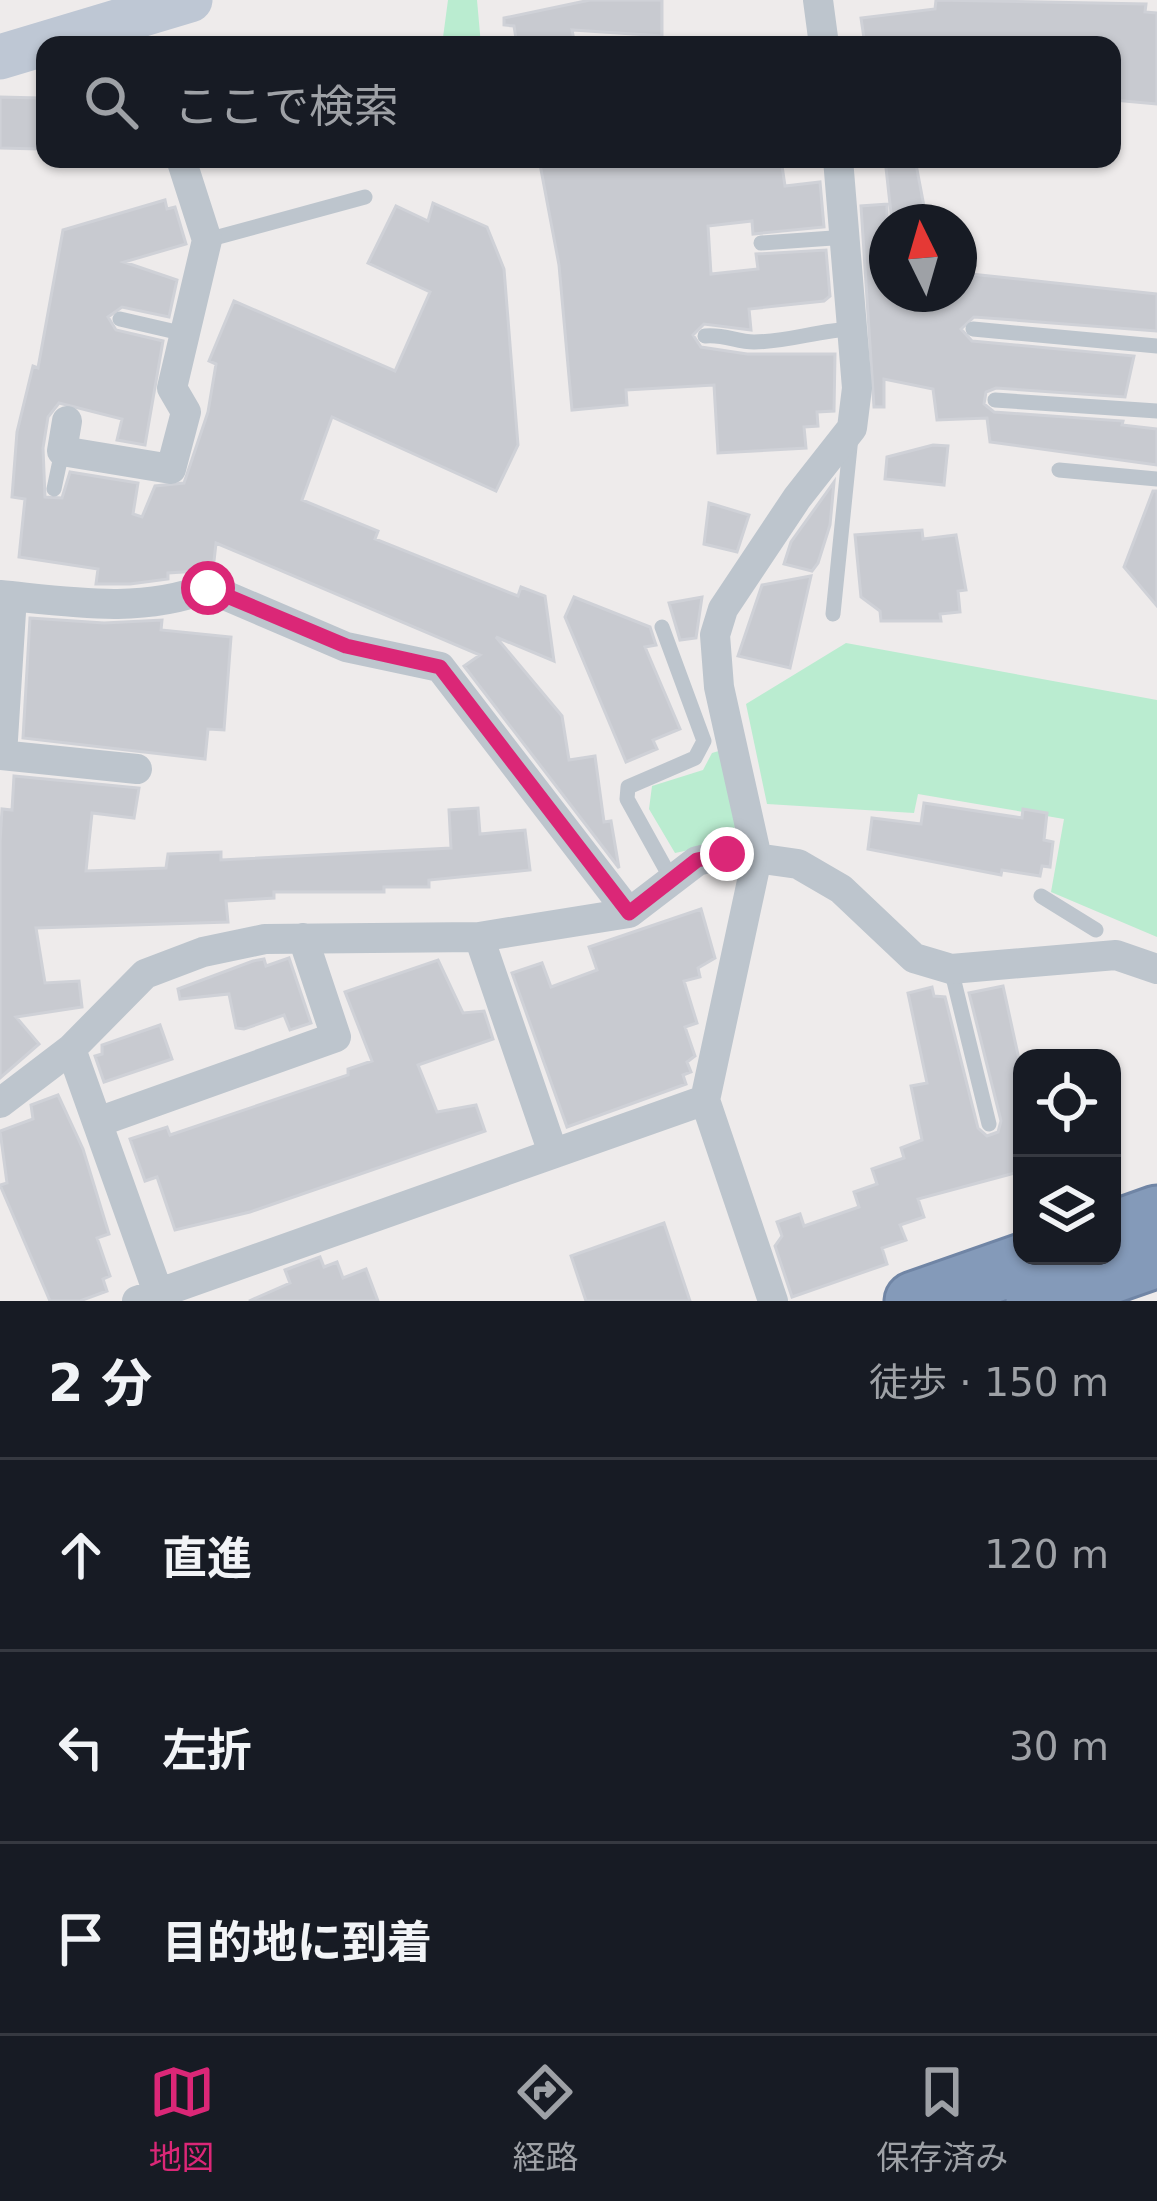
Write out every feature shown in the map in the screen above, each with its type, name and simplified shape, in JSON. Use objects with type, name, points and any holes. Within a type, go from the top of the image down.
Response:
[{"type":"highway","points":[[1121,1228],[1157,1215]]},
{"type":"highway","points":[[1035,1301],[1157,1258]]},
{"type":"highway","points":[[914,1301],[1016,1265]]},
{"type":"street","points":[[140,31],[190,0]]},
{"type":"street","points":[[818,0],[823,36]]},
{"type":"street","points":[[0,57],[36,50]]},
{"type":"street","points":[[65,436],[171,470],[186,412],[172,388],[207,240],[184,168]]},
{"type":"street","points":[[773,1301],[705,1100],[757,858],[719,687],[715,635],[723,609],[797,498],[852,428],[857,388],[839,168]]},
{"type":"street","points":[[137,769],[1,755],[6,596],[130,606],[174,601],[208,588],[346,646],[440,667],[629,913]]},
{"type":"street","points":[[0,1103],[71,1049],[145,974],[203,952],[265,939],[479,937],[629,913],[697,860],[727,854],[798,864],[841,889],[914,958],[951,969],[1115,955],[1157,969]]},
{"type":"street","points":[[479,937],[553,1153]]},
{"type":"street","points":[[98,1123],[336,1037],[303,938]]},
{"type":"street","points":[[71,1049],[152,1299],[705,1100]]},
{"type":"lane","points":[[207,240],[365,197]]},
{"type":"lane","points":[[760,243],[848,237]]},
{"type":"lane","points":[[120,319],[185,334]]},
{"type":"lane","points":[[706,336],[728,334],[748,342],[791,338],[807,330],[853,329]]},
{"type":"lane","points":[[973,329],[1157,346]]},
{"type":"lane","points":[[995,400],[1157,411]]},
{"type":"lane","points":[[833,614],[852,428]]},
{"type":"lane","points":[[54,489],[65,436]]},
{"type":"lane","points":[[1059,470],[1157,479]]},
{"type":"lane","points":[[662,627],[704,741],[695,758],[628,787],[627,799],[673,882]]},
{"type":"lane","points":[[1041,896],[1096,930]]},
{"type":"lane","points":[[951,969],[989,1124]]},
{"type":"green space","points":[[448,0],[477,0],[480,36],[443,36]]},
{"type":"green space","points":[[846,643],[1157,700],[1157,937],[1051,892],[1064,819],[918,794],[914,813],[767,804],[746,704]]},
{"type":"green space","points":[[722,750],[737,824],[723,843],[675,853],[649,809],[652,786],[703,770],[712,753]]},
{"type":"building","points":[[590,0],[662,0],[662,36],[572,30],[573,36],[516,36],[514,26],[504,25],[504,18]]},
{"type":"building","points":[[936,0],[1146,4],[1145,12],[1157,13],[1157,104],[1121,101],[1121,36],[864,36],[861,18],[935,9]]},
{"type":"building","points":[[0,97],[36,98],[36,149],[0,148]]},
{"type":"building","points":[[541,168],[782,168],[785,186],[820,182],[824,227],[753,234],[752,221],[708,226],[711,274],[758,269],[756,254],[826,250],[830,296],[824,301],[749,309],[751,330],[704,324],[693,335],[701,347],[747,354],[835,354],[834,411],[817,412],[818,426],[804,427],[806,448],[718,453],[714,385],[626,390],[627,405],[572,410],[559,265]]},
{"type":"building","points":[[886,168],[917,168],[924,204],[890,204]]},
{"type":"building","points":[[165,200],[167,209],[175,207],[186,244],[124,262],[177,280],[169,317],[122,307],[108,317],[116,330],[163,341],[145,445],[117,440],[122,419],[59,403],[48,417],[43,448],[45,497],[62,498],[70,472],[138,483],[133,514],[142,517],[155,486],[184,483],[208,412],[216,364],[209,361],[234,301],[395,371],[430,292],[368,263],[396,206],[428,221],[433,203],[487,227],[504,269],[518,445],[496,491],[332,417],[302,500],[378,531],[375,539],[518,596],[521,587],[545,596],[554,661],[496,637],[562,716],[569,760],[595,756],[604,822],[611,821],[619,868],[464,666],[480,655],[216,543],[213,570],[168,573],[168,579],[130,584],[96,584],[98,569],[19,557],[25,499],[12,497],[17,432],[33,366],[38,368],[63,230]]},
{"type":"building","points":[[869,205],[869,312],[977,312],[977,275],[1157,294],[1157,331],[974,317],[961,329],[972,341],[1134,356],[1125,397],[996,388],[986,392],[984,404],[994,412],[1123,421],[1122,425],[1157,429],[1157,465],[990,442],[987,418],[937,420],[933,389],[884,379],[884,407],[874,407],[861,206]]},
{"type":"building","points":[[933,445],[948,446],[944,485],[885,479],[887,457]]},
{"type":"building","points":[[834,482],[830,525],[818,563],[812,571],[784,564],[791,542]]},
{"type":"building","points":[[1153,491],[1157,491],[1157,606],[1124,567]]},
{"type":"building","points":[[709,503],[749,515],[737,552],[704,544]]},
{"type":"building","points":[[922,530],[923,539],[956,535],[966,590],[958,591],[960,612],[940,614],[941,621],[881,621],[880,611],[861,597],[855,535]]},
{"type":"building","points":[[811,576],[790,668],[738,656],[762,585]]},
{"type":"building","points":[[574,597],[650,627],[656,645],[645,647],[680,729],[653,740],[657,749],[626,762],[565,617]]},
{"type":"building","points":[[702,597],[696,638],[680,640],[669,603]]},
{"type":"building","points":[[30,618],[104,623],[162,620],[161,630],[231,637],[224,730],[208,729],[205,759],[23,738]]},
{"type":"building","points":[[14,776],[139,788],[134,818],[92,813],[86,871],[166,868],[168,854],[221,852],[221,860],[451,848],[449,810],[478,808],[480,834],[525,830],[530,870],[429,880],[429,887],[384,887],[384,892],[274,892],[274,898],[226,901],[228,922],[36,928],[45,983],[79,981],[82,1007],[16,1017],[39,1044],[0,1078],[0,843],[2,809],[12,810]]},
{"type":"building","points":[[924,803],[1022,818],[1023,809],[1047,813],[1044,840],[1053,842],[1050,867],[1042,866],[1040,876],[1002,870],[1001,875],[868,849],[872,818],[921,824]]},
{"type":"building","points":[[701,909],[715,958],[698,968],[700,977],[684,981],[697,1023],[685,1027],[695,1056],[687,1062],[691,1072],[683,1075],[686,1084],[567,1127],[512,973],[542,963],[551,987],[597,970],[589,947]]},
{"type":"building","points":[[289,958],[311,1023],[290,1030],[284,1015],[236,1028],[229,994],[180,999],[178,989],[253,961],[264,959],[266,966]]},
{"type":"building","points":[[438,960],[463,1013],[484,1011],[493,1039],[418,1065],[437,1112],[476,1105],[485,1131],[250,1212],[175,1230],[157,1177],[145,1181],[130,1139],[167,1127],[170,1135],[348,1075],[348,1069],[372,1061],[345,992]]},
{"type":"building","points":[[1003,986],[1017,1049],[1013,1049],[1013,1173],[918,1199],[924,1217],[900,1225],[906,1240],[882,1248],[887,1264],[792,1297],[775,1246],[782,1236],[777,1222],[800,1214],[804,1226],[859,1207],[854,1192],[877,1184],[872,1169],[904,1158],[901,1148],[922,1140],[911,1086],[927,1083],[908,993],[932,987],[934,996],[945,997],[978,1128],[987,1136],[998,1132],[1001,1121],[969,993]]},
{"type":"building","points":[[160,1025],[172,1059],[104,1082],[95,1056],[102,1054],[102,1045]]},
{"type":"building","points":[[58,1095],[83,1149],[109,1234],[97,1238],[110,1276],[103,1279],[107,1291],[80,1301],[50,1301],[0,1185],[7,1183],[0,1131],[33,1119],[31,1105]]},
{"type":"building","points":[[664,1223],[690,1301],[586,1301],[571,1256]]},
{"type":"building","points":[[320,1257],[324,1267],[337,1262],[343,1278],[366,1269],[378,1301],[249,1301],[290,1283],[285,1270]]},
{"type":"route","points":[[208,588],[346,646],[440,667],[629,913],[697,860],[727,854]]}]
